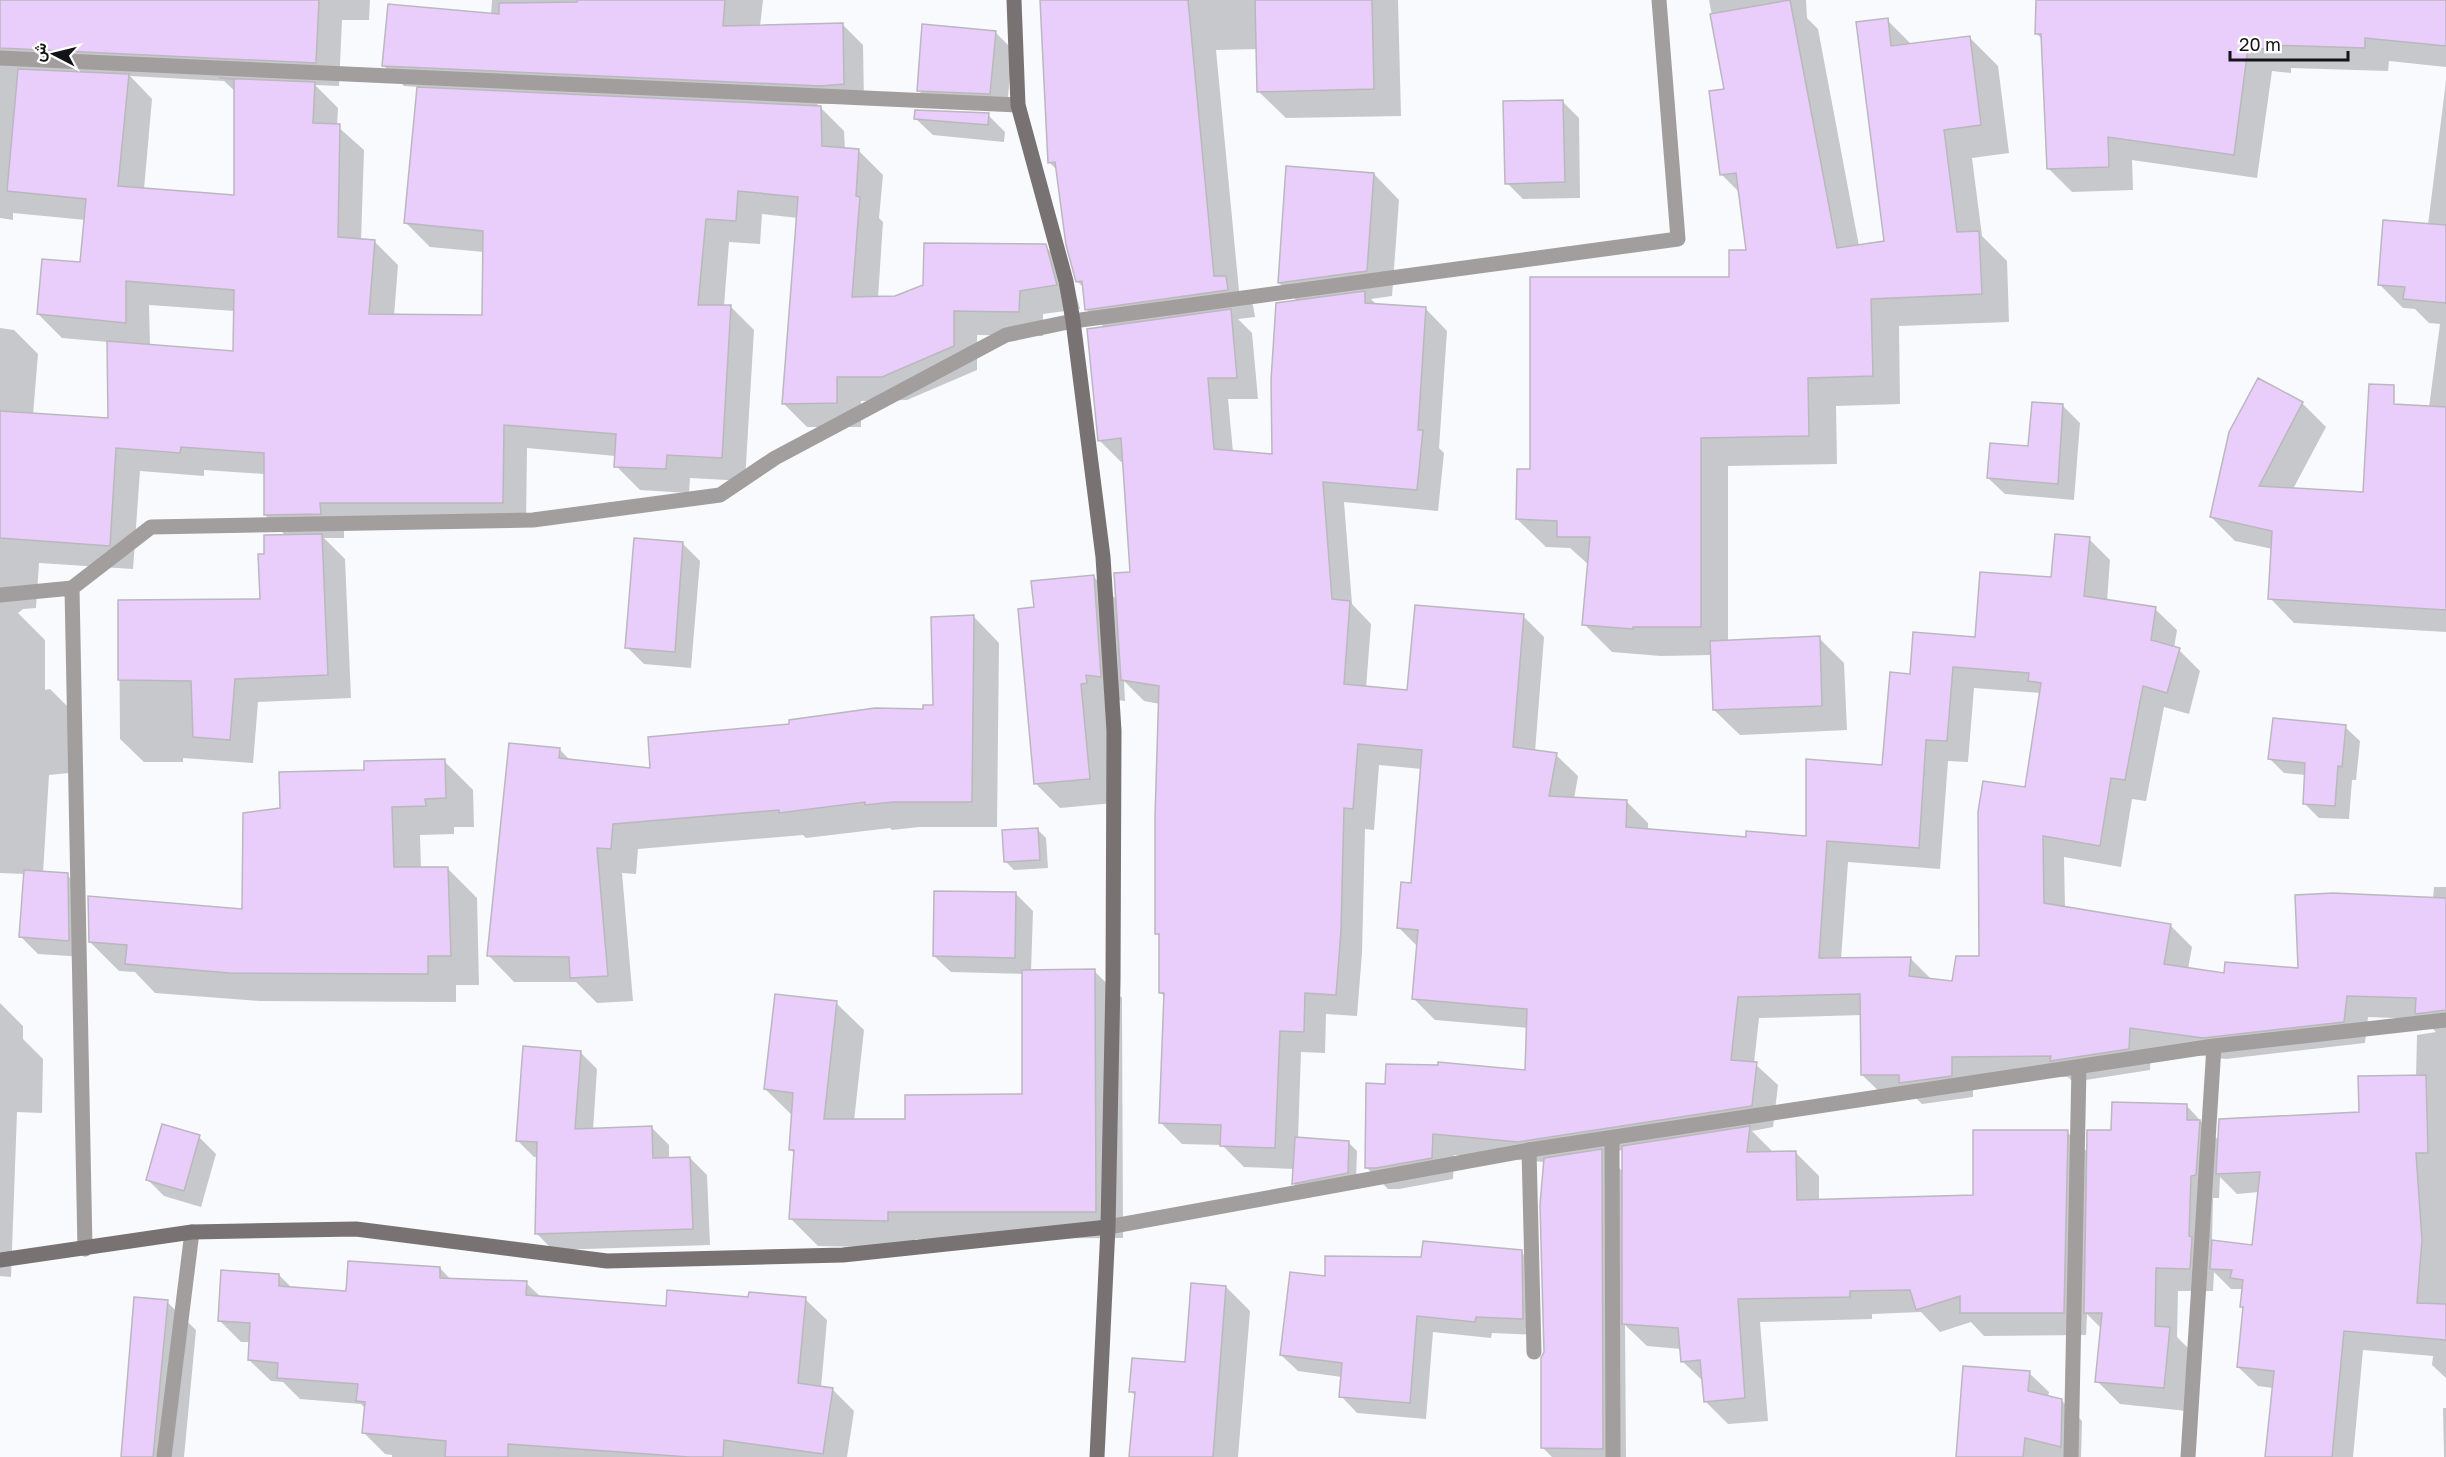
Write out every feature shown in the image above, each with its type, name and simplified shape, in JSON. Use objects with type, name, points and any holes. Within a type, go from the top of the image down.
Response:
[{"type":"street","points":[[1014,0],[1018,105],[1066,281],[1073,321],[1103,557],[1114,731],[1113,981],[1108,1227],[1097,1457]]},
{"type":"street","points":[[0,595],[72,588],[151,527],[533,520],[720,495],[776,458],[1006,335],[1073,321],[1678,239],[1659,0]]},
{"type":"street","points":[[0,58],[1018,105]]},
{"type":"street","points":[[72,588],[85,1249]]},
{"type":"street","points":[[0,1260],[192,1232],[356,1229],[607,1261],[843,1255],[1108,1227],[1529,1150],[2214,1046],[2446,1020]]},
{"type":"street","points":[[2188,1457],[2214,1046]]},
{"type":"street","points":[[2071,1457],[2079,1067]]},
{"type":"street","points":[[1612,1138],[1613,1457]]},
{"type":"street","points":[[1529,1150],[1534,1352]]},
{"type":"street","points":[[164,1457],[192,1232]]},
{"type":"building","points":[[0,0],[319,0],[316,63],[0,48]]},
{"type":"building","points":[[577,0],[725,0],[723,26],[843,23],[844,84],[821,86],[382,66],[388,4],[499,14],[499,3],[577,2]]},
{"type":"building","points":[[1040,0],[1188,0],[1214,276],[1226,276],[1228,290],[1085,310],[1082,281],[1076,282],[1066,245],[1055,162],[1048,163]]},
{"type":"building","points":[[1255,0],[1372,0],[1374,89],[1257,92]]},
{"type":"building","points":[[1790,0],[1837,248],[1884,241],[1856,22],[1888,18],[1891,46],[1970,36],[1981,125],[1944,130],[1957,232],[1979,231],[1982,294],[1871,299],[1873,376],[1808,378],[1809,436],[1701,438],[1701,627],[1633,627],[1633,629],[1582,625],[1590,537],[1557,537],[1557,521],[1516,519],[1517,469],[1530,469],[1530,277],[1729,277],[1729,250],[1746,250],[1736,173],[1720,175],[1709,91],[1724,89],[1710,14]]},
{"type":"building","points":[[2036,0],[2446,0],[2446,46],[2365,38],[2365,48],[2267,45],[2267,49],[2248,48],[2234,155],[2108,137],[2109,167],[2047,169],[2041,34],[2035,34]]},
{"type":"building","points":[[922,24],[996,31],[990,94],[917,91]]},
{"type":"building","points":[[18,69],[129,74],[118,186],[234,195],[234,79],[219,78],[315,82],[313,123],[340,124],[338,237],[375,240],[369,314],[482,315],[483,231],[404,223],[417,87],[821,106],[822,146],[859,149],[856,196],[860,197],[852,297],[895,296],[923,285],[924,243],[1046,244],[1057,285],[1020,291],[1019,312],[954,311],[954,346],[882,377],[837,377],[837,403],[782,404],[798,197],[738,191],[736,221],[706,219],[698,305],[731,305],[722,458],[667,455],[666,469],[614,467],[616,434],[504,425],[503,503],[320,503],[321,514],[264,515],[264,453],[181,447],[180,453],[116,448],[110,546],[0,538],[0,411],[108,418],[107,341],[233,351],[234,290],[126,281],[126,323],[37,314],[42,259],[80,262],[86,199],[7,191]]},
{"type":"building","points":[[1563,100],[1565,182],[1505,184],[1503,101]]},
{"type":"building","points":[[915,110],[989,113],[988,125],[914,119]]},
{"type":"building","points":[[1286,166],[1374,173],[1367,271],[1278,283]]},
{"type":"building","points":[[2383,220],[2446,225],[2446,303],[2403,299],[2405,287],[2378,285]]},
{"type":"building","points":[[1365,291],[1365,303],[1426,307],[1418,430],[1423,430],[1417,490],[1323,482],[1332,599],[1350,601],[1344,684],[1407,690],[1415,605],[1524,614],[1513,747],[1557,753],[1549,796],[1627,800],[1626,827],[1746,837],[1746,831],[1806,836],[1806,759],[1882,765],[1890,672],[1910,674],[1913,632],[1975,637],[1980,572],[2051,577],[2055,534],[2090,537],[2084,596],[2156,607],[2151,640],[2180,648],[2167,693],[2143,686],[2125,780],[2111,778],[2100,846],[2043,836],[2044,903],[2171,924],[2164,964],[2224,973],[2225,962],[2298,968],[2295,895],[2333,893],[2446,898],[2446,1010],[2415,1014],[2416,998],[2347,996],[2344,1022],[2203,1038],[2130,1028],[2129,1049],[2050,1061],[2051,1056],[1952,1057],[1952,1076],[1899,1083],[1899,1075],[1861,1075],[1860,994],[1738,997],[1731,1060],[1757,1062],[1752,1106],[1518,1142],[1433,1134],[1432,1158],[1365,1168],[1366,1083],[1385,1084],[1386,1064],[1438,1065],[1438,1062],[1525,1070],[1527,1009],[1412,999],[1418,930],[1397,928],[1401,882],[1411,883],[1422,750],[1358,744],[1353,809],[1344,808],[1341,931],[1336,995],[1305,993],[1304,1032],[1280,1031],[1275,1148],[1220,1146],[1221,1125],[1159,1123],[1164,993],[1159,993],[1159,934],[1155,934],[1155,816],[1159,686],[1121,680],[1114,573],[1130,572],[1121,438],[1098,441],[1087,329],[1231,309],[1237,378],[1208,378],[1214,449],[1272,454],[1271,380],[1276,303]],"holes":[[[1953,667],[2029,673],[2028,681],[2041,683],[2025,787],[1983,781],[1978,812],[1979,956],[1956,956],[1952,981],[1909,976],[1911,957],[1819,958],[1827,841],[1919,848],[1926,740],[1947,741]]]},
{"type":"building","points":[[2258,378],[2303,402],[2259,486],[2363,492],[2369,384],[2394,385],[2394,404],[2446,407],[2446,610],[2268,599],[2272,531],[2210,517],[2229,432]]},
{"type":"building","points":[[2032,402],[2063,404],[2058,484],[1987,478],[1990,443],[2028,446]]},
{"type":"building","points":[[322,534],[328,675],[235,679],[230,740],[193,737],[191,681],[118,680],[118,600],[260,599],[258,554],[264,554],[264,535]]},
{"type":"building","points":[[634,538],[683,542],[675,652],[625,648]]},
{"type":"building","points":[[1094,575],[1101,677],[1086,675],[1087,683],[1081,684],[1090,779],[1034,784],[1018,609],[1034,607],[1031,581]]},
{"type":"building","points":[[974,615],[972,802],[893,802],[865,805],[865,802],[779,813],[779,810],[613,824],[611,849],[597,848],[608,976],[570,978],[569,957],[487,956],[509,743],[560,748],[559,758],[650,768],[648,737],[789,724],[789,720],[875,708],[923,709],[923,705],[933,705],[931,617]]},
{"type":"building","points":[[1820,636],[1822,706],[1713,710],[1710,641]]},
{"type":"building","points":[[2273,718],[2346,725],[2342,767],[2338,766],[2335,806],[2303,804],[2305,763],[2268,759]]},
{"type":"building","points":[[445,759],[446,798],[425,799],[426,806],[392,807],[394,867],[448,867],[451,956],[428,956],[428,974],[229,973],[125,964],[127,945],[89,942],[88,896],[242,909],[243,813],[280,808],[279,772],[364,770],[364,761]]},
{"type":"building","points":[[1038,828],[1040,860],[1004,862],[1002,830]]},
{"type":"building","points":[[24,870],[68,873],[69,941],[19,937]]},
{"type":"building","points":[[934,891],[1016,892],[1015,958],[933,956]]},
{"type":"building","points":[[1095,969],[1096,1212],[888,1212],[888,1221],[789,1219],[794,1150],[789,1150],[793,1093],[764,1089],[775,994],[837,1001],[824,1119],[905,1119],[905,1095],[1022,1094],[1022,970]]},
{"type":"building","points":[[523,1046],[581,1051],[575,1129],[652,1126],[653,1158],[690,1157],[693,1229],[535,1234],[537,1142],[516,1141]]},
{"type":"building","points":[[2426,1075],[2428,1153],[2416,1153],[2422,1240],[2417,1303],[2446,1304],[2446,1340],[2344,1331],[2332,1457],[2265,1457],[2274,1371],[2237,1367],[2243,1307],[2240,1307],[2243,1280],[2230,1278],[2232,1270],[2210,1269],[2212,1240],[2252,1245],[2260,1172],[2216,1174],[2219,1119],[2359,1112],[2358,1076]]},
{"type":"building","points":[[2112,1102],[2187,1104],[2187,1120],[2200,1120],[2196,1175],[2191,1176],[2190,1269],[2156,1268],[2155,1326],[2170,1327],[2164,1388],[2095,1382],[2102,1313],[2084,1313],[2087,1130],[2111,1130]]},
{"type":"building","points":[[162,1124],[200,1135],[184,1191],[146,1180]]},
{"type":"building","points":[[1750,1126],[1747,1152],[1796,1151],[1797,1200],[1973,1195],[1973,1130],[2068,1130],[2064,1313],[1960,1313],[1960,1296],[1916,1310],[1910,1290],[1850,1291],[1850,1297],[1738,1299],[1745,1398],[1704,1402],[1700,1360],[1681,1362],[1678,1328],[1622,1324],[1622,1146]]},
{"type":"building","points":[[1295,1137],[1349,1141],[1348,1173],[1292,1184]]},
{"type":"building","points":[[1602,1149],[1603,1449],[1541,1448],[1541,1358],[1544,1352],[1540,1205],[1544,1158]]},
{"type":"building","points":[[1423,1241],[1522,1250],[1523,1319],[1476,1317],[1475,1322],[1417,1316],[1410,1403],[1339,1397],[1342,1363],[1280,1355],[1290,1272],[1325,1276],[1325,1256],[1421,1257]]},
{"type":"building","points":[[348,1261],[440,1267],[440,1278],[527,1281],[526,1295],[666,1306],[667,1290],[748,1297],[749,1292],[806,1297],[798,1383],[833,1388],[823,1454],[724,1440],[723,1457],[689,1457],[508,1444],[508,1457],[445,1457],[446,1441],[362,1433],[365,1402],[356,1401],[358,1384],[277,1378],[278,1363],[248,1360],[250,1323],[218,1321],[221,1270],[279,1274],[279,1286],[346,1291]]},
{"type":"building","points":[[1191,1283],[1226,1286],[1213,1457],[1129,1457],[1135,1392],[1129,1392],[1132,1358],[1185,1362]]},
{"type":"building","points":[[134,1297],[168,1300],[153,1457],[121,1457]]},
{"type":"building","points":[[1963,1366],[2030,1371],[2028,1391],[2062,1399],[2061,1447],[2025,1438],[2023,1457],[1956,1457]]}]
